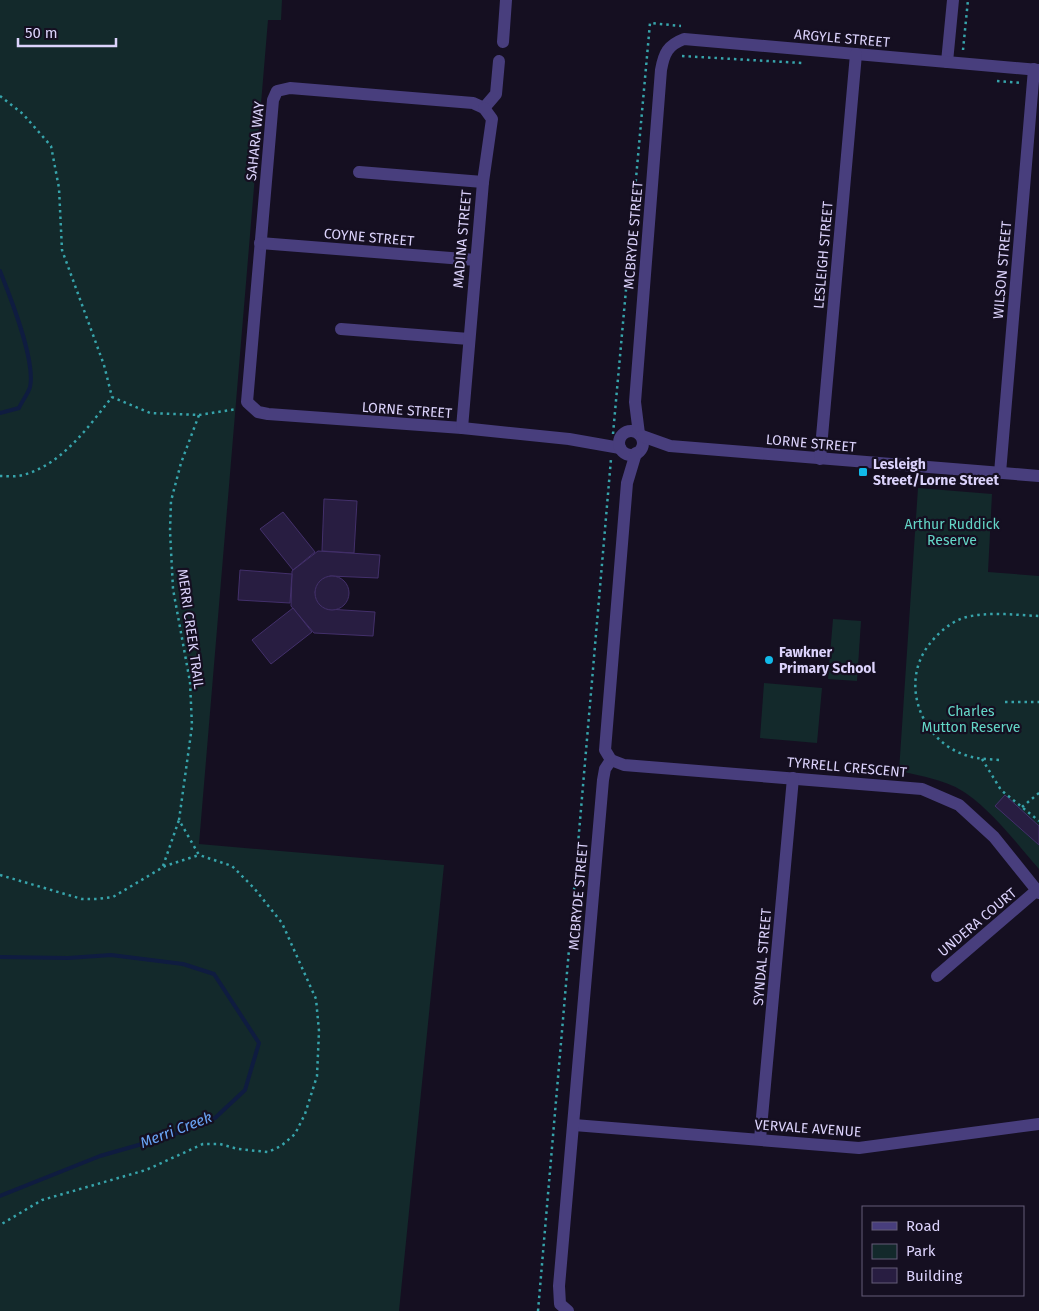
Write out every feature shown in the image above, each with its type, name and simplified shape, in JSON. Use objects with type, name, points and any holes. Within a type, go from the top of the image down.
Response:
[{"type":"street","points":[[502,42],[506,0]]},
{"type":"street","points":[[948,55],[953,0]]},
{"type":"street","name":"ARGYLE STREET","points":[[661,70],[663,58],[668,48],[684,39],[856,54],[948,55],[1036,69]]},
{"type":"street","name":"LESLEIGH STREET","points":[[820,459],[856,54]]},
{"type":"street","points":[[484,108],[496,94],[499,61]]},
{"type":"street","name":"WILSON STREET","points":[[1000,473],[1036,69]]},
{"type":"street","name":"MCBRYDE STREET","points":[[568,1311],[560,1304],[559,1286],[603,780],[605,769],[611,760],[605,750],[627,483],[624,444],[634,402],[661,70]]},
{"type":"street","name":"SAHARA WAY","points":[[247,402],[273,100],[277,91],[290,88],[473,103],[484,108]]},
{"type":"street","name":"MADINA STREET","points":[[462,428],[482,182],[492,118],[484,108]]},
{"type":"street","points":[[1026,167],[1039,168]]},
{"type":"street","points":[[359,172],[482,182]]},
{"type":"street","name":"COYNE STREET","points":[[260,243],[476,260]]},
{"type":"street","points":[[341,329],[469,339]]},
{"type":"street","name":"LORNE STREET","points":[[247,402],[258,412],[268,414],[462,428],[624,444],[670,446],[1039,476]]},
{"type":"street","name":"MCBRYDE STREET","points":[[634,402],[640,435]]},
{"type":"street","name":"LORNE STREET","points":[[624,444],[632,430],[640,435],[670,446]]},
{"type":"street","name":"TYRRELL CRESCENT","points":[[611,760],[624,765],[922,789],[959,805],[994,837],[1038,892]]},
{"type":"street","name":"SYNDAL STREET","points":[[760,1139],[793,778]]},
{"type":"street","name":"UNDERA COURT","points":[[936,976],[1038,892]]},
{"type":"street","name":"VERVALE AVENUE","points":[[574,1125],[859,1148],[1039,1124]]},
{"type":"path","points":[[948,55],[963,50],[968,0]]},
{"type":"path","points":[[538,1311],[624,444],[650,23],[689,26]]},
{"type":"path","points":[[0,96],[23,114],[51,146],[59,188],[62,250],[104,365],[112,397]]},
{"type":"path","points":[[112,397],[150,413],[199,415],[240,409],[247,402]]},
{"type":"path","points":[[0,476],[22,476],[42,466],[68,448],[86,432],[112,397]]},
{"type":"path","name":"MERRI CREEK TRAIL","points":[[163,867],[179,820],[192,726],[190,682],[173,589],[172,501],[181,463],[199,415]]},
{"type":"path","points":[[999,760],[982,759],[964,754],[946,744],[933,733],[920,715],[916,698],[915,677],[922,654],[933,639],[947,627],[963,618],[984,615],[1039,616]]},
{"type":"path","points":[[1005,702],[1039,702]]},
{"type":"path","points":[[982,759],[1001,790],[1039,821]]},
{"type":"path","points":[[1022,807],[1039,793]]},
{"type":"path","points":[[179,820],[199,855]]},
{"type":"path","points":[[0,875],[82,899],[97,899],[113,897],[163,867],[199,855],[232,866],[254,888],[282,923],[316,999],[319,1031],[317,1076],[305,1114],[295,1134],[281,1146],[268,1152],[220,1144],[204,1144],[146,1170],[42,1200],[0,1225]]},
{"type":"green space","points":[[0,0],[282,0],[281,20],[268,20],[199,844],[444,865],[399,1311],[0,1311]]},
{"type":"green space","name":"Charles Mutton Reserve","points":[[918,488],[992,494],[988,572],[1039,576],[1039,869],[996,820],[960,789],[943,782],[899,771]]},
{"type":"green space","points":[[833,619],[861,621],[857,681],[828,679]]},
{"type":"green space","points":[[764,683],[822,688],[817,743],[760,738]]},
{"type":"building","points":[[324,499],[357,501],[354,553],[322,551]]},
{"type":"building","points":[[283,512],[315,552],[293,570],[260,529]]},
{"type":"building","points":[[318,551],[380,555],[378,578],[330,576],[320,582],[315,592],[319,603],[328,609],[375,612],[373,636],[314,633],[291,606],[292,571]]},
{"type":"building","points":[[240,570],[292,574],[290,603],[238,600]]},
{"type":"building","points":[[332,576],[344,581],[349,593],[344,605],[332,610],[320,605],[315,593],[320,581]]},
{"type":"building","points":[[293,608],[312,632],[271,664],[252,640]]},
{"type":"building","points":[[1005,795],[1039,826],[1039,845],[995,806]]},
{"type":"waterway","name":"Merri Creek","points":[[0,271],[26,345],[31,376],[29,390],[19,408],[0,413]]},
{"type":"waterway","name":"Merri Creek","points":[[0,957],[68,958],[111,955],[183,964],[214,974],[259,1043],[245,1090],[215,1118],[170,1136],[100,1156],[0,1196]]},
{"type":"place","name":"Lesleigh Street/Lorne Street","points":[[863,472]]},
{"type":"place","name":"Fawkner Primary School","points":[[769,660]]},
{"type":"park label","name":"Arthur Ruddick Reserve","points":[[952,532]]}]
